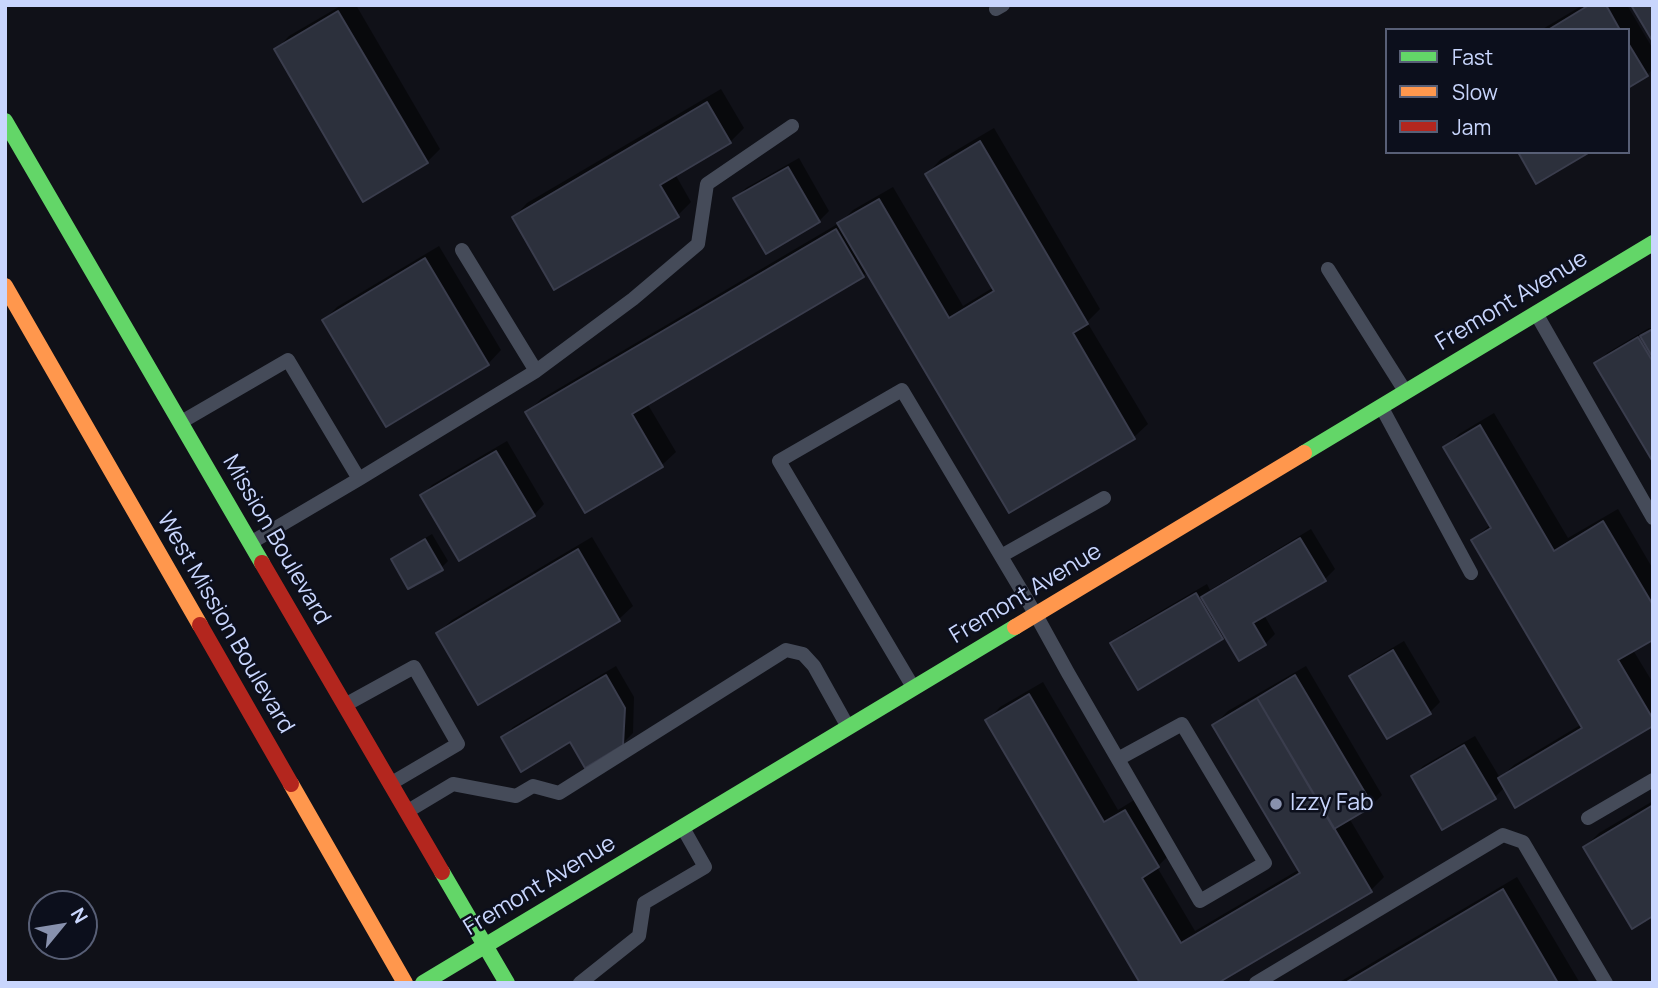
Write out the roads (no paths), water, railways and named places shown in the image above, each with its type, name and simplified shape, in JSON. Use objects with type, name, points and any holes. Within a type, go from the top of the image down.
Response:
[{"type":"main road","name":"Mission Boulevard","points":[[5,121],[507,983]]},
{"type":"main road","name":"Fremont Avenue","points":[[423,983],[1653,243]]},
{"type":"main road","name":"West Mission Boulevard","points":[[5,286],[405,983]]},
{"type":"lane","points":[[251,542],[536,371],[633,299],[698,244],[707,184],[792,126]]},
{"type":"lane","points":[[462,250],[536,371]]},
{"type":"lane","points":[[1328,269],[1406,392]]},
{"type":"lane","points":[[1536,314],[1653,518]]},
{"type":"lane","points":[[181,422],[288,360],[359,479]]},
{"type":"lane","points":[[913,688],[779,461],[902,390],[1036,615],[1118,758],[1200,901],[1265,863],[1182,723],[1118,758]]},
{"type":"lane","points":[[1381,407],[1471,573]]},
{"type":"lane","points":[[1001,556],[1104,498]]},
{"type":"lane","points":[[407,812],[453,783],[516,796],[533,786],[559,793],[786,650],[803,654],[814,666],[848,727]]},
{"type":"lane","points":[[344,706],[414,667],[458,744],[390,784]]},
{"type":"lane","points":[[1588,818],[1653,780]]},
{"type":"lane","points":[[580,983],[639,936],[644,903],[705,867],[682,827]]},
{"type":"lane","points":[[1256,983],[1503,835],[1523,842],[1606,983]]},
{"type":"place","name":"Izzy Fab","points":[[1276,804]]}]
